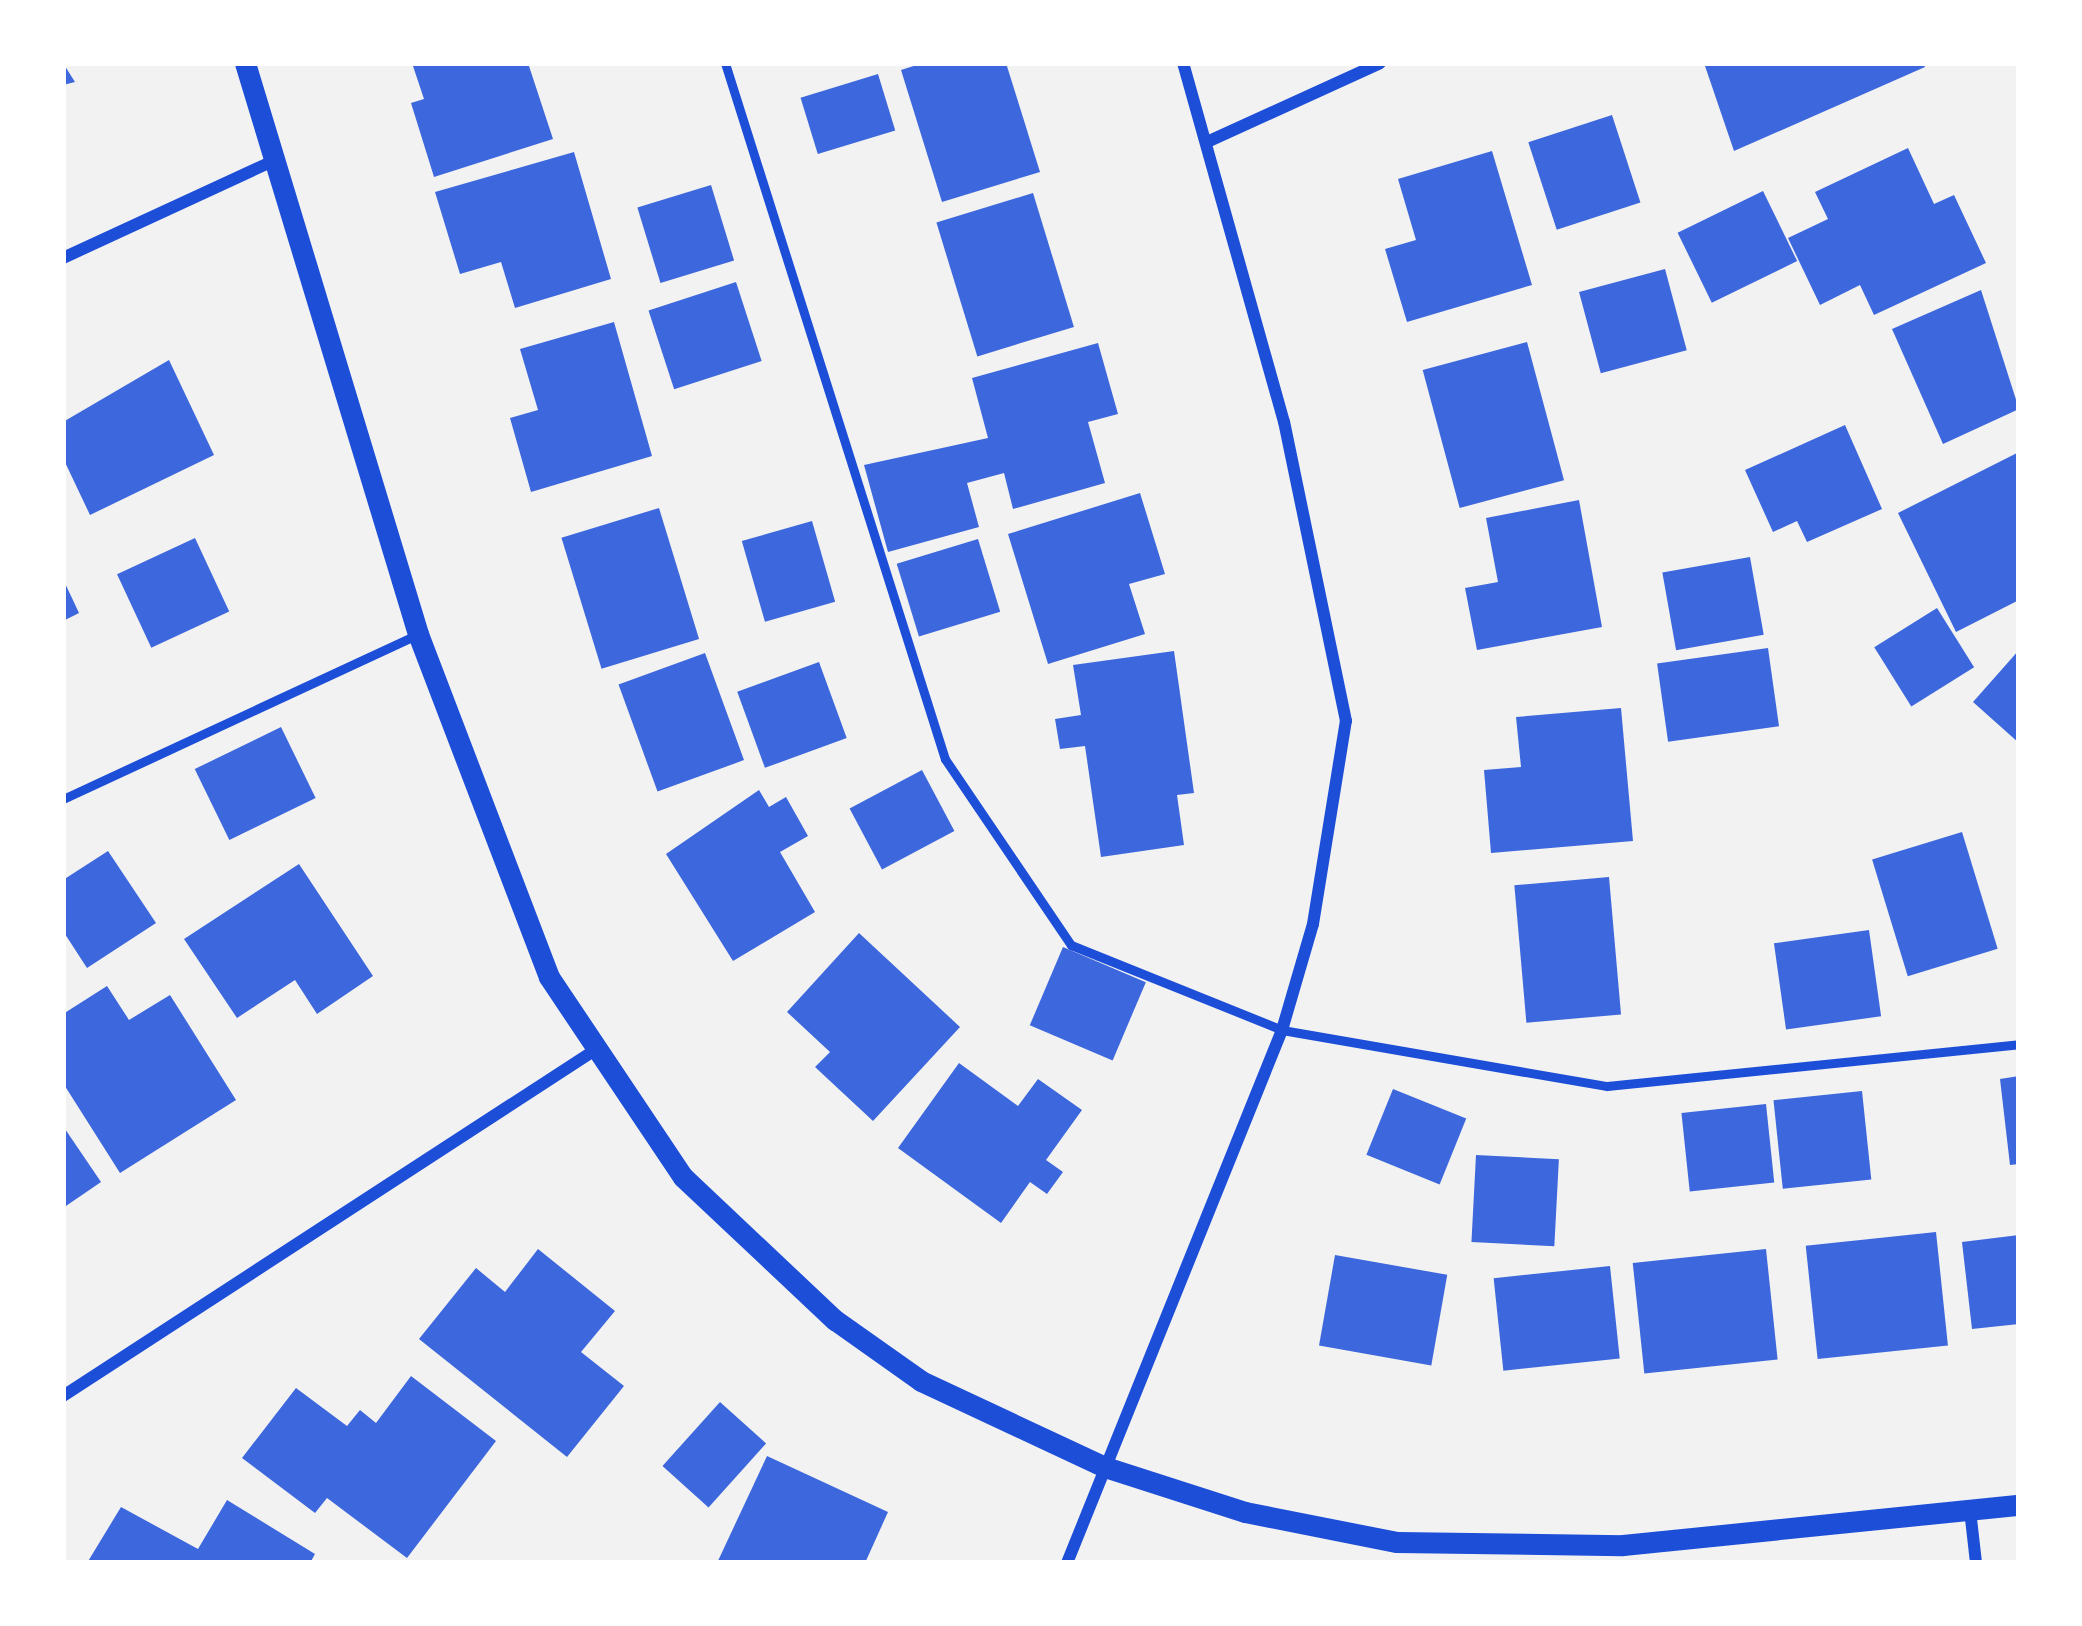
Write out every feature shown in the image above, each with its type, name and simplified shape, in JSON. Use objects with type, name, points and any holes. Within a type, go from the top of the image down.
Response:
[{"type":"street","points":[[245,63],[418,634],[513,898],[592,1052],[683,1178],[835,1320],[921,1381],[1105,1467],[1377,1539],[1580,1555],[2019,1505]]},
{"type":"street","points":[[1066,1563],[1282,1030],[1313,924],[1346,722],[1284,422],[1183,63]]},
{"type":"street","points":[[1208,142],[1380,63]]},
{"type":"street","points":[[63,258],[275,160]]},
{"type":"street","points":[[63,1396],[592,1052]]},
{"type":"street","points":[[1970,1510],[1976,1563]]},
{"type":"lane","points":[[725,63],[945,759],[1071,944],[1282,1030],[1607,1086],[2019,1044]]},
{"type":"lane","points":[[63,799],[418,634]]},
{"type":"building","points":[[63,63],[75,82],[63,85]]},
{"type":"building","points":[[412,63],[528,63],[553,139],[434,177],[411,103],[424,99]]},
{"type":"building","points":[[923,63],[1006,63],[1040,172],[942,202],[901,70]]},
{"type":"building","points":[[1704,63],[1923,63],[1925,67],[1734,151]]},
{"type":"building","points":[[878,74],[895,130],[818,154],[801,98]]},
{"type":"building","points":[[1612,115],[1640,202],[1557,230],[1528,142]]},
{"type":"building","points":[[1908,148],[1934,204],[1954,195],[1986,263],[1874,315],[1860,285],[1820,305],[1788,238],[1828,219],[1815,192]]},
{"type":"building","points":[[1492,151],[1532,285],[1407,322],[1385,249],[1416,240],[1398,179]]},
{"type":"building","points":[[574,152],[611,279],[515,308],[501,262],[460,274],[435,192]]},
{"type":"building","points":[[711,185],[734,261],[660,283],[637,208]]},
{"type":"building","points":[[1763,191],[1797,261],[1712,303],[1678,233]]},
{"type":"building","points":[[1033,193],[1074,327],[977,356],[936,223]]},
{"type":"building","points":[[1665,269],[1687,350],[1601,373],[1579,292]]},
{"type":"building","points":[[736,282],[762,361],[674,389],[649,310]]},
{"type":"building","points":[[1981,290],[2019,409],[1943,444],[1892,329]]},
{"type":"building","points":[[614,322],[652,456],[531,492],[510,418],[538,410],[520,349]]},
{"type":"building","points":[[1527,342],[1564,480],[1460,508],[1423,370]]},
{"type":"building","points":[[1098,343],[1118,414],[1088,422],[1105,483],[1013,509],[1004,473],[967,483],[979,527],[888,552],[864,465],[988,438],[972,378]]},
{"type":"building","points":[[169,360],[214,455],[90,515],[63,458],[63,422]]},
{"type":"building","points":[[1845,425],[1882,509],[1807,542],[1797,521],[1773,532],[1745,470]]},
{"type":"building","points":[[2019,452],[2019,600],[1956,632],[1898,513]]},
{"type":"building","points":[[1140,493],[1165,574],[1129,584],[1145,634],[1048,664],[1008,534]]},
{"type":"building","points":[[1579,500],[1602,627],[1477,650],[1465,588],[1498,582],[1486,518]]},
{"type":"building","points":[[659,508],[699,639],[602,669],[561,538]]},
{"type":"building","points":[[812,521],[835,602],[765,622],[742,541]]},
{"type":"building","points":[[195,538],[229,611],[151,648],[117,574]]},
{"type":"building","points":[[978,539],[1000,612],[919,637],[897,564]]},
{"type":"building","points":[[1750,557],[1764,635],[1676,650],[1662,572]]},
{"type":"building","points":[[63,579],[79,613],[63,621]]},
{"type":"building","points":[[1937,608],[1974,667],[1911,707],[1874,647]]},
{"type":"building","points":[[1768,648],[1779,726],[1668,742],[1657,664]]},
{"type":"building","points":[[2019,650],[2019,743],[1973,702]]},
{"type":"building","points":[[1174,651],[1194,793],[1177,795],[1184,845],[1101,857],[1085,746],[1060,749],[1055,719],[1081,715],[1073,665]]},
{"type":"building","points":[[705,653],[744,760],[658,792],[619,684]]},
{"type":"building","points":[[819,662],[847,738],[765,768],[737,692]]},
{"type":"building","points":[[1621,708],[1633,841],[1491,853],[1484,770],[1521,767],[1516,717]]},
{"type":"building","points":[[281,727],[316,798],[229,840],[195,769]]},
{"type":"building","points":[[922,770],[954,831],[882,869],[850,808]]},
{"type":"building","points":[[759,790],[769,807],[786,797],[808,836],[780,852],[815,912],[733,961],[666,854]]},
{"type":"building","points":[[1962,832],[1998,949],[1908,976],[1872,859]]},
{"type":"building","points":[[108,851],[156,923],[87,968],[63,931],[63,880]]},
{"type":"building","points":[[299,864],[373,976],[317,1014],[295,980],[237,1018],[184,939]]},
{"type":"building","points":[[1609,877],[1621,1014],[1526,1023],[1514,885]]},
{"type":"building","points":[[1869,930],[1881,1016],[1786,1030],[1774,943]]},
{"type":"building","points":[[859,933],[960,1027],[873,1121],[815,1067],[830,1052],[787,1012]]},
{"type":"building","points":[[1063,947],[1146,982],[1113,1060],[1030,1025]]},
{"type":"building","points":[[107,986],[129,1020],[170,995],[236,1100],[120,1173],[63,1083],[63,1014]]},
{"type":"building","points":[[959,1063],[1018,1106],[1038,1079],[1082,1110],[1046,1160],[1063,1172],[1047,1194],[1030,1182],[1001,1223],[898,1148]]},
{"type":"building","points":[[2019,1076],[2019,1164],[2010,1165],[2000,1079]]},
{"type":"building","points":[[1393,1089],[1466,1119],[1440,1184],[1366,1155]]},
{"type":"building","points":[[1862,1091],[1871,1180],[1783,1189],[1773,1100]]},
{"type":"building","points":[[1766,1104],[1774,1183],[1690,1191],[1681,1113]]},
{"type":"building","points":[[63,1126],[101,1182],[63,1208]]},
{"type":"building","points":[[1476,1155],[1559,1159],[1554,1246],[1471,1242]]},
{"type":"building","points":[[1936,1232],[1948,1345],[1818,1359],[1806,1246]]},
{"type":"building","points":[[2019,1235],[2019,1324],[1972,1329],[1962,1242]]},
{"type":"building","points":[[538,1249],[615,1311],[581,1352],[624,1386],[567,1457],[419,1339],[476,1268],[505,1292]]},
{"type":"building","points":[[1766,1249],[1778,1359],[1644,1373],[1633,1263]]},
{"type":"building","points":[[1335,1255],[1447,1275],[1431,1365],[1319,1346]]},
{"type":"building","points":[[1610,1266],[1620,1358],[1503,1371],[1494,1278]]},
{"type":"building","points":[[411,1376],[496,1441],[407,1558],[327,1498],[315,1513],[242,1458],[296,1388],[347,1426],[360,1410],[376,1423]]},
{"type":"building","points":[[720,1402],[766,1443],[709,1507],[662,1466]]},
{"type":"building","points":[[767,1456],[888,1512],[865,1563],[717,1563]]},
{"type":"building","points":[[227,1500],[315,1554],[310,1563],[87,1563],[121,1507],[198,1549]]}]
